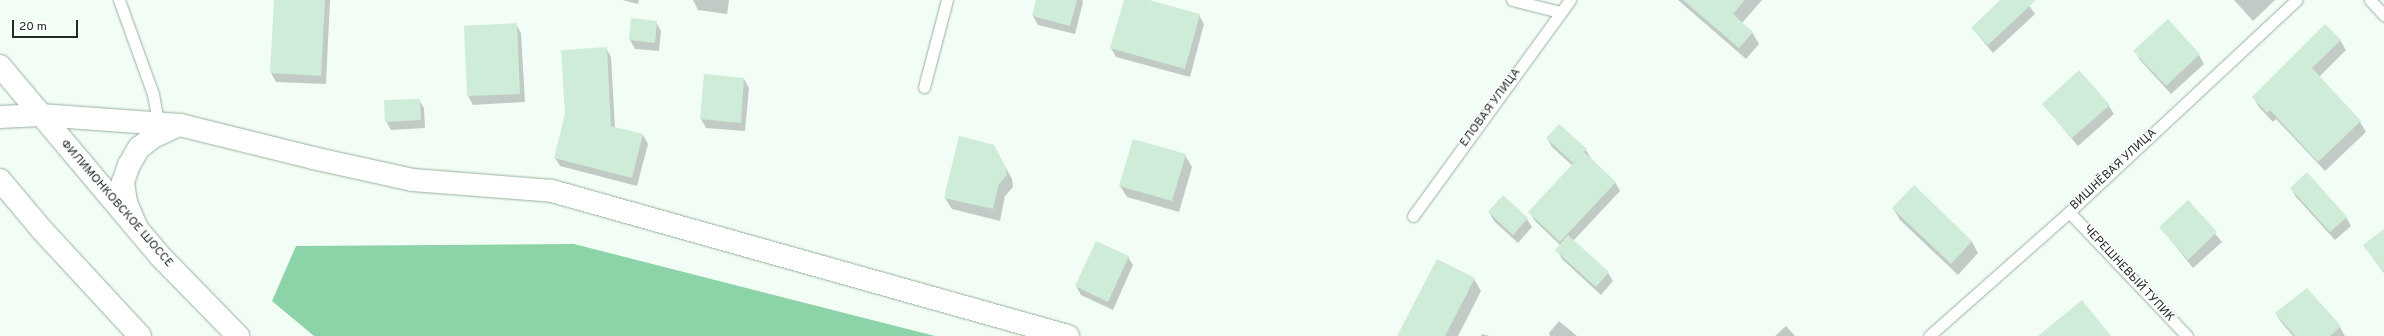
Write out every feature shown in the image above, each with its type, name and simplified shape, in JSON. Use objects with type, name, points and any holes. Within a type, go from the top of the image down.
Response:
[{"type":"street","name":"ФИЛИМОНКОВСКОЕ ШОССЕ","points":[[0,66],[160,256],[238,336]]},
{"type":"street","points":[[0,117],[40,115],[180,125],[313,158],[413,180],[552,191],[1068,336]]},
{"type":"street","points":[[138,230],[126,202],[123,182],[128,165],[139,148],[153,137],[180,125]]},
{"type":"street","points":[[0,180],[42,230],[140,336]]},
{"type":"lane","points":[[119,0],[153,94],[158,123]]},
{"type":"lane","points":[[924,87],[947,0]]},
{"type":"lane","points":[[1512,0],[1560,12]]},
{"type":"lane","name":"ЕЛОВАЯ УЛИЦА","points":[[1412,216],[1570,0]]},
{"type":"lane","name":"ВИШНЁВАЯ УЛИЦА","points":[[1929,336],[2069,212],[2296,0]]},
{"type":"lane","points":[[2370,0],[2384,15]]},
{"type":"lane","name":"ЧЕРЕШНЕВЫЙ ТУПИК","points":[[2069,212],[2187,336]]},
{"type":"green space","points":[[574,244],[935,336],[314,336],[272,301],[296,246]]},
{"type":"building","points":[[274,0],[325,0],[321,76],[270,73]]},
{"type":"building","points":[[1036,0],[1077,0],[1070,26],[1032,16]]},
{"type":"building","points":[[1124,0],[1149,0],[1200,14],[1185,69],[1110,48]]},
{"type":"building","points":[[1683,0],[1745,0],[1733,14],[1753,32],[1739,48]]},
{"type":"building","points":[[2000,0],[2036,0],[1988,45],[1971,28]]},
{"type":"building","points":[[631,18],[657,21],[655,43],[629,40]]},
{"type":"building","points":[[2168,19],[2200,54],[2166,86],[2133,51]]},
{"type":"building","points":[[517,23],[520,94],[467,96],[464,26]]},
{"type":"building","points":[[2325,24],[2341,40],[2312,68],[2361,121],[2318,162],[2270,110],[2267,113],[2252,97]]},
{"type":"building","points":[[607,47],[611,126],[643,134],[632,178],[554,158],[565,114],[561,50]]},
{"type":"building","points":[[2079,70],[2110,105],[2072,138],[2042,104]]},
{"type":"building","points":[[704,74],[744,78],[741,123],[700,119]]},
{"type":"building","points":[[420,99],[421,120],[385,122],[384,100]]},
{"type":"building","points":[[1559,124],[1587,149],[1584,152],[1616,182],[1560,242],[1528,212],[1582,154],[1573,163],[1546,138]]},
{"type":"building","points":[[959,136],[994,145],[1005,166],[1007,175],[999,184],[993,209],[944,198]]},
{"type":"building","points":[[1133,139],[1186,154],[1172,201],[1119,186]]},
{"type":"building","points":[[2307,172],[2347,217],[2330,232],[2290,188]]},
{"type":"building","points":[[1914,185],[1972,241],[1951,264],[1892,208]]},
{"type":"building","points":[[1503,195],[1528,218],[1513,235],[1488,212]]},
{"type":"building","points":[[2188,200],[2217,232],[2188,260],[2159,227]]},
{"type":"building","points":[[2384,229],[2384,272],[2363,245]]},
{"type":"building","points":[[1568,235],[1609,272],[1596,287],[1555,250]]},
{"type":"building","points":[[1096,241],[1129,256],[1108,302],[1075,286]]},
{"type":"building","points":[[1437,259],[1475,278],[1445,336],[1397,336]]},
{"type":"building","points":[[2307,288],[2341,326],[2330,336],[2295,336],[2275,313]]},
{"type":"building","points":[[2082,300],[2111,336],[2038,336]]}]
